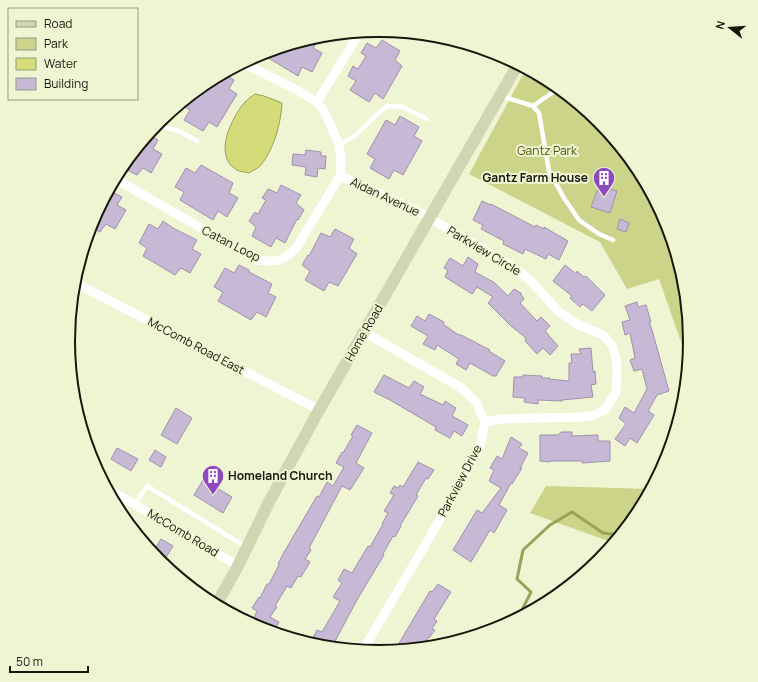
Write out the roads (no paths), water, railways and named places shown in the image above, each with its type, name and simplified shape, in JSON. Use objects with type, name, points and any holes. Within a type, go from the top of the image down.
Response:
[{"type":"street","points":[[317,102],[356,38]]},
{"type":"street","points":[[249,66],[317,102],[324,111],[339,144],[340,176]]},
{"type":"street","name":"Home Road","points":[[219,599],[238,566],[269,502],[319,410],[515,69]]},
{"type":"street","name":"Aidan Avenue","points":[[340,176],[430,218]]},
{"type":"street","name":"Catan Loop","points":[[120,182],[258,260],[270,262],[281,260],[296,248],[340,176]]},
{"type":"street","name":"Parkview Circle","points":[[430,218],[511,265],[530,280],[558,311],[575,323],[603,334],[612,345],[616,358],[616,392],[606,409],[595,415],[582,417],[501,419],[486,422]]},
{"type":"street","name":"McComb Road East","points":[[80,285],[319,410]]},
{"type":"street","points":[[364,332],[460,387],[476,402],[486,422]]},
{"type":"street","name":"Parkview Drive","points":[[367,644],[480,447],[486,422]]},
{"type":"street","name":"McComb Road","points":[[116,493],[238,566]]},
{"type":"lane","points":[[533,106],[554,92]]},
{"type":"lane","points":[[500,96],[533,106],[540,112],[549,171],[564,198],[579,220],[599,234],[613,240]]},
{"type":"lane","points":[[339,144],[348,141],[388,106],[403,108],[427,119]]},
{"type":"lane","points":[[163,127],[179,131],[197,141]]},
{"type":"lane","points":[[135,504],[147,486],[247,548]]},
{"type":"water","points":[[255,94],[282,103],[280,119],[273,144],[265,160],[258,168],[249,173],[238,171],[230,164],[226,156],[225,146],[230,126],[235,117],[245,102]]},
{"type":"waterway","points":[[523,609],[531,592],[517,579],[523,550],[550,525],[572,512],[603,533],[613,534]]},
{"type":"place","name":"Gantz Farm House","points":[[604,198]]},
{"type":"place","name":"Homeland Church","points":[[213,496]]},
{"type":"park label","name":"Gantz Park","points":[[547,151]]}]
